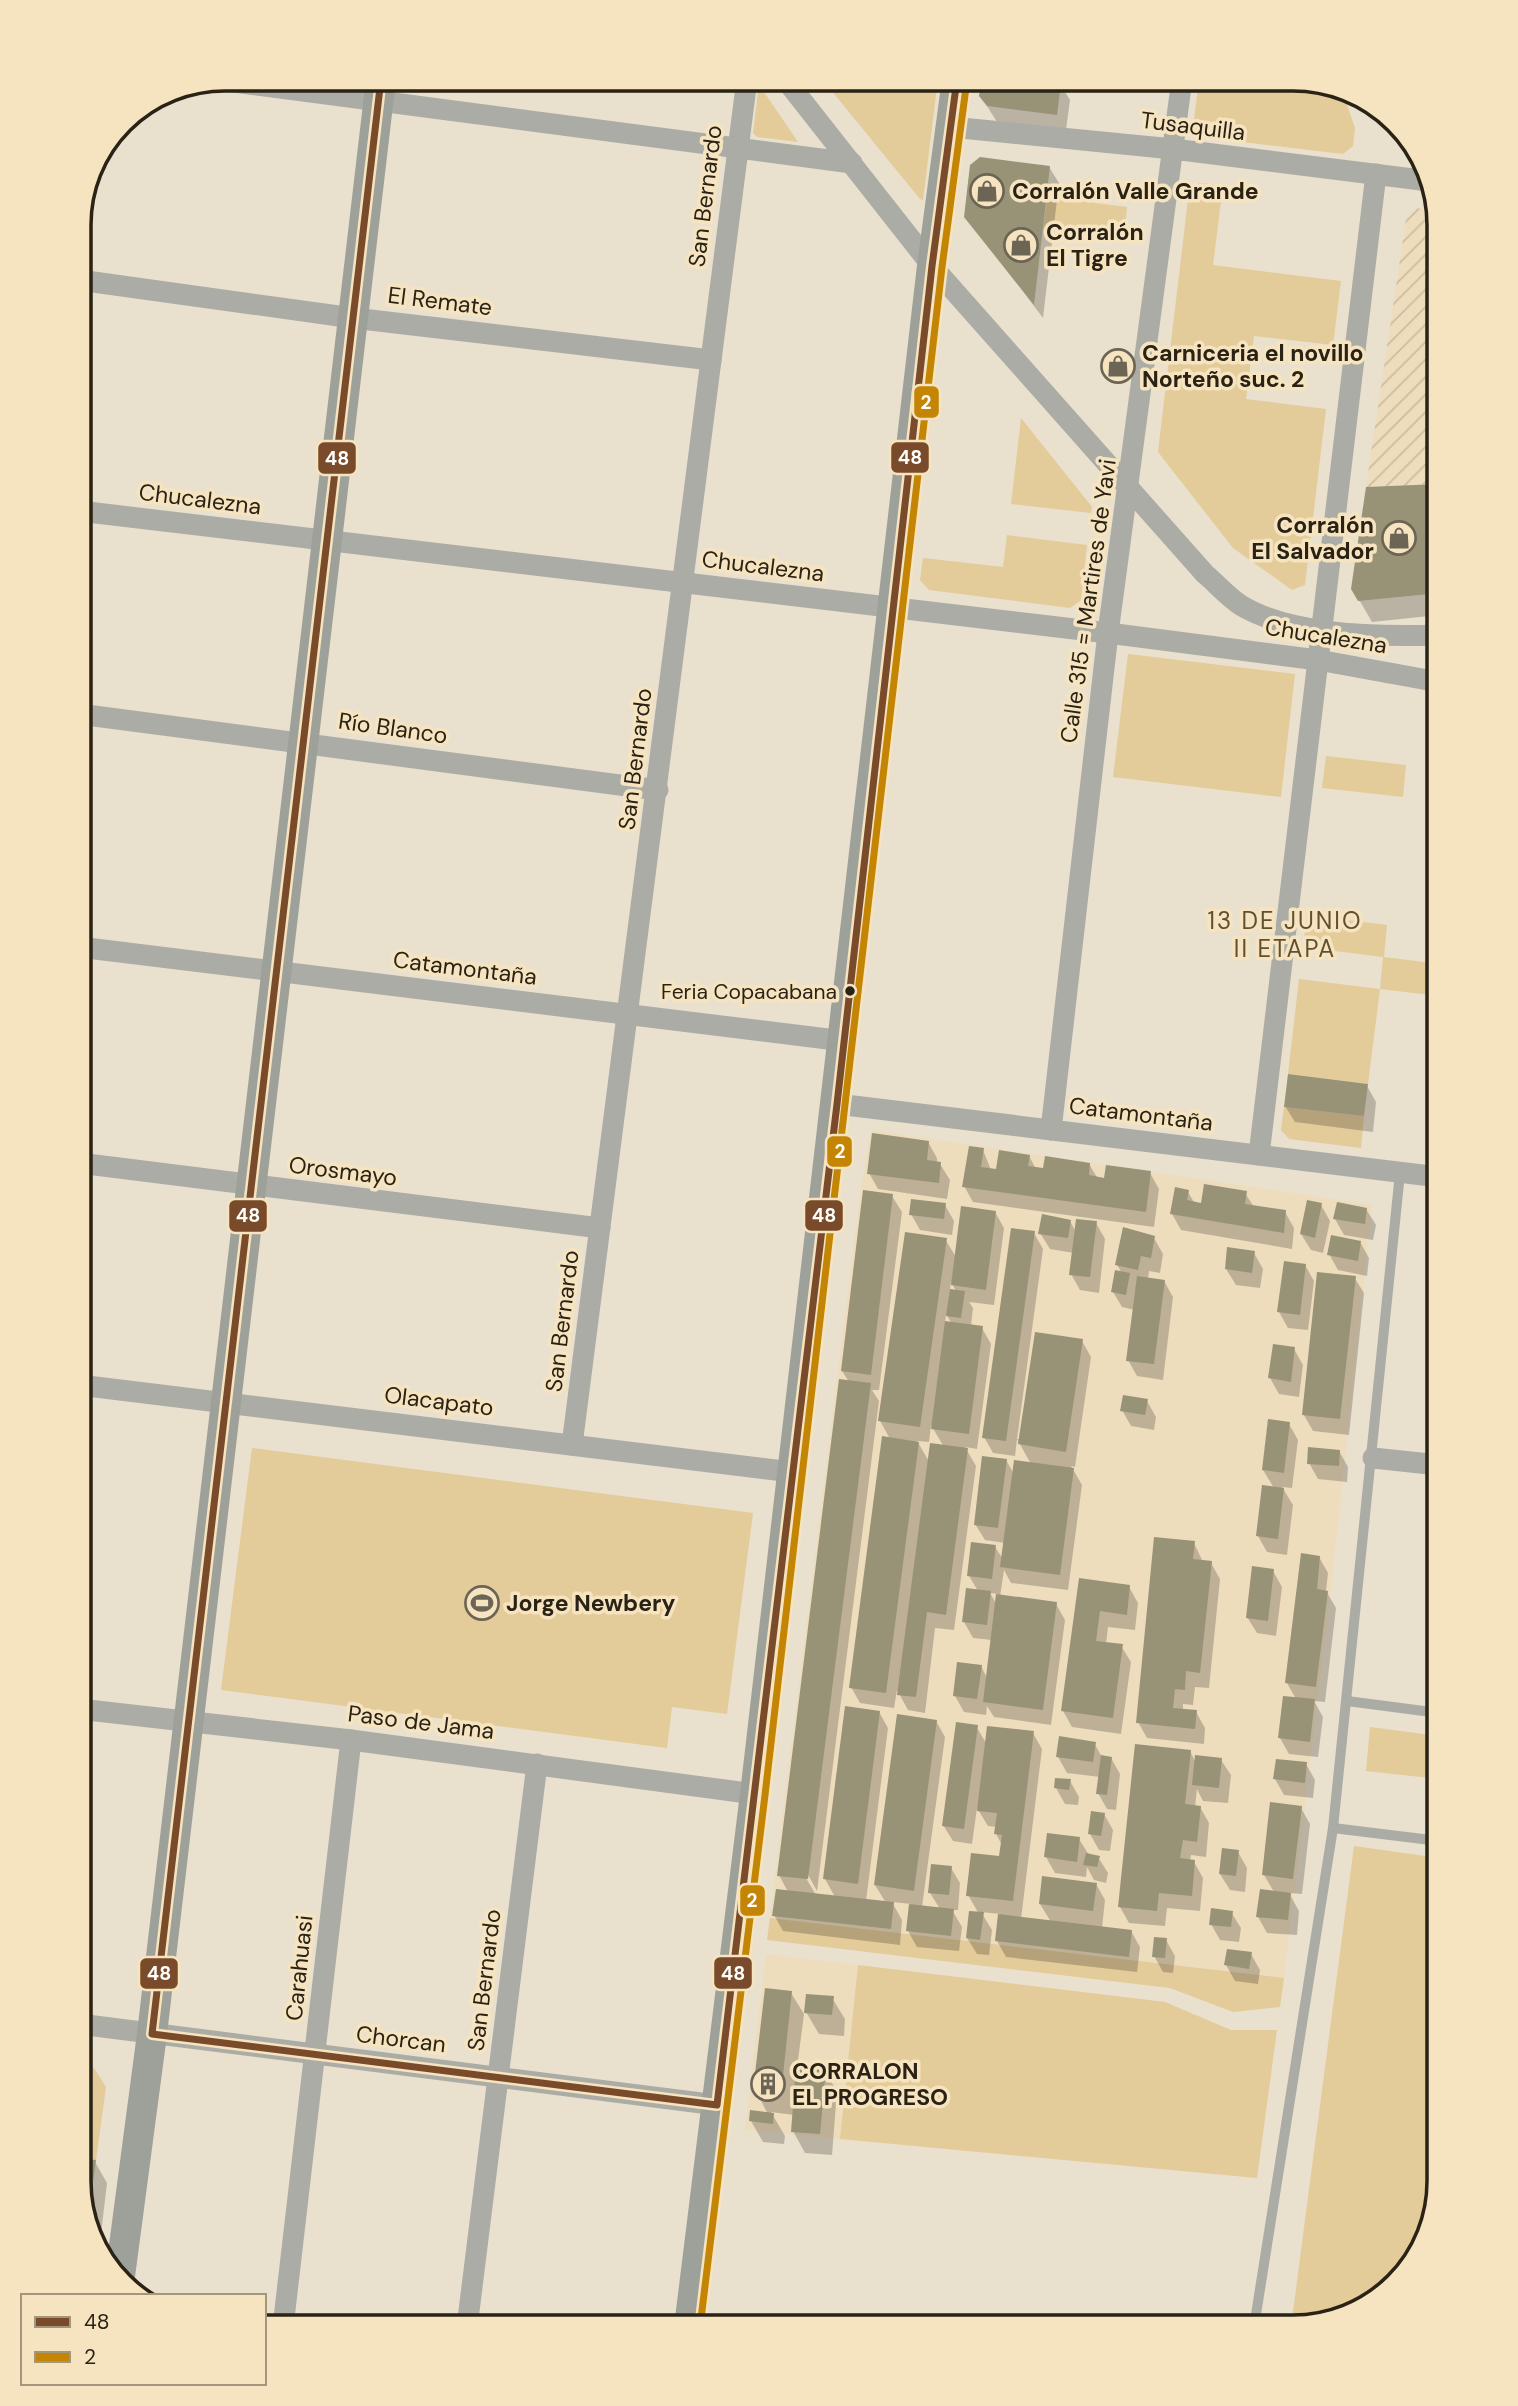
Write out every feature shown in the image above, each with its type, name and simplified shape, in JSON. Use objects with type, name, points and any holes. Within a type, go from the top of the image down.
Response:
[{"type":"street","points":[[121,2266],[152,2034],[379,91]]},
{"type":"street","points":[[391,91],[736,150],[852,163]]},
{"type":"street","name":"San Bernardo","points":[[572,1445],[658,790],[745,91]]},
{"type":"street","points":[[795,91],[932,266],[1129,491],[1205,574],[1242,606],[1280,621],[1321,631],[1427,635]]},
{"type":"street","points":[[691,2315],[837,1104],[932,266],[956,91]]},
{"type":"street","name":"Calle 315 = Martires de Yavi","points":[[1051,1130],[1108,633],[1180,91]]},
{"type":"street","name":"Tusaquilla","points":[[951,127],[1173,149],[1419,180]]},
{"type":"street","points":[[1259,1155],[1376,174]]},
{"type":"street","name":"El Remate","points":[[91,282],[353,318],[711,360]]},
{"type":"street","name":"Chucalezna","points":[[91,512],[1108,633],[1318,660],[1427,680]]},
{"type":"street","name":"Río Blanco","points":[[91,716],[658,790]]},
{"type":"street","name":"Catamontaña","points":[[91,948],[844,1041]]},
{"type":"street","name":"Catamontaña","points":[[837,1104],[1427,1176]]},
{"type":"street","name":"Orosmayo","points":[[91,1165],[600,1228]]},
{"type":"street","name":"Olacapato","points":[[91,1386],[792,1472]]},
{"type":"street","points":[[1373,1458],[1427,1464]]},
{"type":"street","name":"Paso de Jama","points":[[91,1710],[351,1740],[755,1794]]},
{"type":"street","name":"Carahuasi","points":[[284,2315],[351,1740]]},
{"type":"street","name":"San Bernardo","points":[[468,2315],[537,1764]]},
{"type":"street","name":"Chorcan","points":[[91,2026],[717,2105]]},
{"type":"lane","points":[[1256,2315],[1333,1828],[1373,1458],[1400,1173]]},
{"type":"lane","points":[[1347,1701],[1427,1711]]},
{"type":"lane","points":[[1333,1828],[1427,1840]]},
{"type":"shaded area","points":[[763,91],[798,142],[757,137],[753,133],[758,92]]},
{"type":"shaded area","points":[[832,91],[937,91],[923,200]]},
{"type":"shaded area","points":[[1198,91],[1302,91],[1346,102],[1355,128],[1353,146],[1343,154],[1201,137],[1193,127]]},
{"type":"shaded area","points":[[1199,183],[1223,185],[1213,265],[1341,281],[1333,345],[1254,336],[1246,399],[1326,409],[1305,585],[1292,590],[1233,548],[1158,452],[1189,191]]},
{"type":"shaded area","points":[[1047,197],[1127,207],[1124,240],[1043,229]]},
{"type":"shaded area","points":[[1417,208],[1426,209],[1427,484],[1366,487],[1406,219]]},
{"type":"shaded area","points":[[1021,418],[1092,507],[1091,513],[1011,504]]},
{"type":"shaded area","points":[[1007,535],[1087,545],[1081,600],[1070,608],[929,590],[920,580],[923,558],[1003,567]]},
{"type":"shaded area","points":[[1128,654],[1295,674],[1281,797],[1113,777]]},
{"type":"shaded area","points":[[1326,756],[1406,765],[1403,797],[1322,788]]},
{"type":"shaded area","points":[[1307,915],[1387,925],[1384,957],[1427,962],[1427,995],[1380,989],[1383,957],[1303,947]]},
{"type":"shaded area","points":[[1299,979],[1380,989],[1368,1084],[1288,1074]]},
{"type":"shaded area","points":[[1284,1107],[1364,1116],[1361,1148],[1289,1139],[1281,1130]]},
{"type":"shaded area","points":[[871,1130],[1372,1205],[1331,1588],[1284,1978],[770,1918],[861,1188]]},
{"type":"shaded area","name":"Jorge Newbery","points":[[252,1448],[753,1513],[727,1714],[672,1707],[667,1748],[221,1690]]},
{"type":"shaded area","points":[[1370,1727],[1427,1734],[1427,1778],[1366,1771]]},
{"type":"shaded area","points":[[1354,1846],[1427,1856],[1427,2181],[1422,2216],[1417,2233],[1404,2256],[1381,2282],[1368,2292],[1336,2308],[1293,2315]]},
{"type":"shaded area","points":[[770,1918],[1284,1978],[1280,2007],[1233,2012],[1170,1988],[767,1940]]},
{"type":"shaded area","points":[[766,1954],[858,1965],[840,2139],[745,2130]]},
{"type":"shaded area","points":[[858,1965],[1165,2002],[1231,2030],[1277,2030],[1257,2178],[840,2139]]},
{"type":"shaded area","points":[[91,2067],[106,2087],[96,2160],[91,2159]]},
{"type":"building","points":[[980,91],[1060,91],[1057,115],[987,106],[979,96]]},
{"type":"building","points":[[980,157],[1050,166],[1034,305],[964,217],[970,165]]},
{"type":"building","name":"Corralón El Salvador","points":[[1427,484],[1427,594],[1358,601],[1351,589],[1366,487]]},
{"type":"building","points":[[1288,1074],[1368,1084],[1364,1116],[1284,1107]]},
{"type":"building","points":[[872,1133],[929,1141],[927,1160],[941,1162],[939,1183],[867,1174]]},
{"type":"building","points":[[969,1146],[984,1148],[981,1167],[996,1169],[999,1150],[1030,1155],[1028,1166],[1043,1168],[1045,1156],[1090,1163],[1089,1175],[1104,1178],[1106,1165],[1151,1171],[1146,1212],[962,1187]]},
{"type":"building","points":[[1204,1184],[1247,1191],[1245,1204],[1286,1210],[1284,1233],[1170,1214],[1175,1187],[1189,1190],[1187,1200],[1201,1203]]},
{"type":"building","points":[[863,1190],[893,1194],[871,1375],[841,1371]]},
{"type":"building","points":[[911,1199],[946,1203],[944,1219],[909,1215]]},
{"type":"building","points":[[1307,1200],[1322,1203],[1315,1238],[1300,1234]]},
{"type":"building","points":[[1337,1202],[1367,1208],[1365,1224],[1333,1219]]},
{"type":"building","points":[[961,1206],[996,1211],[986,1290],[951,1285]]},
{"type":"building","points":[[1042,1214],[1071,1220],[1068,1238],[1038,1234]]},
{"type":"building","points":[[1076,1219],[1097,1221],[1090,1277],[1069,1275]]},
{"type":"building","points":[[1123,1227],[1155,1236],[1151,1258],[1141,1256],[1138,1270],[1115,1265]]},
{"type":"building","points":[[1011,1228],[1035,1231],[1006,1441],[982,1438]]},
{"type":"building","points":[[905,1232],[947,1238],[920,1427],[878,1421]]},
{"type":"building","points":[[1331,1235],[1361,1241],[1358,1261],[1327,1255]]},
{"type":"building","points":[[1227,1247],[1255,1251],[1252,1273],[1225,1269]]},
{"type":"building","points":[[1284,1261],[1306,1264],[1300,1315],[1277,1312]]},
{"type":"building","points":[[1115,1270],[1130,1273],[1126,1295],[1111,1292]]},
{"type":"building","points":[[1317,1272],[1356,1276],[1340,1419],[1302,1415]]},
{"type":"building","points":[[1137,1276],[1165,1280],[1154,1364],[1126,1361]]},
{"type":"building","points":[[950,1289],[965,1291],[961,1318],[946,1316]]},
{"type":"building","points":[[945,1321],[983,1326],[969,1434],[931,1429]]},
{"type":"building","points":[[1035,1332],[1083,1339],[1066,1452],[1018,1444]]},
{"type":"building","points":[[1273,1344],[1295,1347],[1291,1382],[1268,1378]]},
{"type":"building","points":[[839,1379],[871,1383],[808,1879],[777,1876]]},
{"type":"building","points":[[1123,1395],[1148,1399],[1145,1415],[1120,1411]]},
{"type":"building","points":[[1268,1419],[1290,1422],[1284,1473],[1262,1470]]},
{"type":"building","points":[[882,1436],[919,1442],[886,1693],[849,1688]]},
{"type":"building","points":[[930,1443],[968,1448],[946,1615],[927,1612],[916,1697],[897,1695]]},
{"type":"building","points":[[1308,1447],[1340,1450],[1339,1466],[1307,1464]]},
{"type":"building","points":[[982,1456],[1007,1459],[998,1528],[974,1525]]},
{"type":"building","points":[[1014,1460],[1074,1468],[1060,1575],[1000,1567]]},
{"type":"building","points":[[1262,1485],[1284,1488],[1278,1539],[1256,1536]]},
{"type":"building","points":[[1154,1537],[1195,1541],[1193,1559],[1212,1561],[1200,1673],[1186,1671],[1185,1690],[1175,1689],[1173,1708],[1197,1710],[1195,1729],[1136,1723]]},
{"type":"building","points":[[971,1542],[996,1545],[992,1579],[967,1576]]},
{"type":"building","points":[[1301,1553],[1320,1556],[1317,1589],[1328,1591],[1316,1687],[1285,1683]]},
{"type":"building","points":[[1252,1566],[1274,1569],[1268,1621],[1246,1618]]},
{"type":"building","points":[[1079,1578],[1130,1585],[1127,1615],[1100,1611],[1096,1641],[1123,1644],[1113,1718],[1061,1711]]},
{"type":"building","points":[[966,1588],[991,1591],[987,1625],[962,1622]]},
{"type":"building","points":[[996,1594],[1057,1602],[1043,1710],[983,1702]]},
{"type":"building","points":[[957,1662],[982,1665],[977,1699],[953,1696]]},
{"type":"building","points":[[1283,1696],[1315,1699],[1310,1742],[1278,1738]]},
{"type":"building","points":[[845,1706],[880,1711],[858,1884],[823,1879]]},
{"type":"building","points":[[897,1714],[937,1720],[914,1891],[874,1885]]},
{"type":"building","points":[[956,1722],[978,1725],[964,1829],[942,1826]]},
{"type":"building","points":[[987,1726],[1034,1731],[1013,1901],[966,1896],[971,1853],[999,1856],[1002,1835],[994,1834],[997,1813],[977,1811]]},
{"type":"building","points":[[1059,1736],[1096,1742],[1093,1762],[1056,1757]]},
{"type":"building","points":[[1135,1744],[1191,1750],[1185,1804],[1201,1806],[1197,1842],[1183,1840],[1180,1858],[1195,1860],[1192,1896],[1159,1893],[1157,1911],[1118,1907]]},
{"type":"building","points":[[1101,1755],[1112,1757],[1107,1795],[1096,1794]]},
{"type":"building","points":[[1195,1755],[1222,1758],[1219,1788],[1192,1785]]},
{"type":"building","points":[[1276,1759],[1307,1762],[1305,1783],[1273,1779]]},
{"type":"building","points":[[1055,1778],[1071,1779],[1069,1790],[1054,1788]]},
{"type":"building","points":[[1270,1802],[1302,1806],[1293,1879],[1262,1875]]},
{"type":"building","points":[[1091,1811],[1105,1813],[1101,1836],[1088,1834]]},
{"type":"building","points":[[1047,1833],[1080,1837],[1077,1862],[1044,1857]]},
{"type":"building","points":[[1222,1848],[1239,1850],[1236,1876],[1219,1874]]},
{"type":"building","points":[[1086,1853],[1100,1856],[1097,1867],[1083,1865]]},
{"type":"building","points":[[931,1864],[952,1866],[949,1895],[928,1893]]},
{"type":"building","points":[[1042,1876],[1097,1883],[1093,1911],[1039,1904]]},
{"type":"building","points":[[776,1889],[894,1902],[891,1929],[772,1916]]},
{"type":"building","points":[[1260,1889],[1291,1893],[1288,1920],[1256,1917]]},
{"type":"building","points":[[909,1904],[954,1909],[951,1936],[906,1931]]},
{"type":"building","points":[[1211,1908],[1233,1911],[1231,1927],[1209,1925]]},
{"type":"building","points":[[969,1911],[984,1912],[980,1940],[966,1938]]},
{"type":"building","points":[[998,1914],[1132,1930],[1129,1957],[995,1941]]},
{"type":"building","points":[[1154,1937],[1167,1938],[1165,1958],[1152,1957]]},
{"type":"building","points":[[1227,1949],[1252,1952],[1249,1969],[1224,1965]]},
{"type":"building","points":[[765,1988],[792,1991],[781,2094],[753,2091]]},
{"type":"building","points":[[806,1994],[834,1996],[832,2015],[804,2013]]},
{"type":"building","points":[[796,2066],[826,2068],[820,2134],[791,2132]]},
{"type":"building","points":[[750,2110],[774,2113],[773,2124],[749,2121]]},
{"type":"building","points":[[91,2159],[96,2160],[92,2193]]},
{"type":"transit line","name":"48","points":[[380,91],[152,2034],[717,2105],[837,1104],[932,266],[955,91]]},
{"type":"transit line","name":"2","points":[[701,2315],[765,1795],[942,267],[966,91]]},
{"type":"place","name":"Corralón Valle Grande","points":[[987,191]]},
{"type":"place","name":"Corralón El Tigre","points":[[1021,245]]},
{"type":"place","name":"Carniceria el novillo Norteño suc. 2","points":[[1118,366]]},
{"type":"place","name":"Corralón El Salvador","points":[[1399,538]]},
{"type":"place","name":"Feria Copacabana","points":[[850,991]]},
{"type":"place","name":"Jorge Newbery","points":[[482,1603]]},
{"type":"place","name":"CORRALON EL PROGRESO","points":[[768,2084]]},
{"type":"district","name":"13 DE JUNIO II ETAPA","points":[[1285,935]]}]
